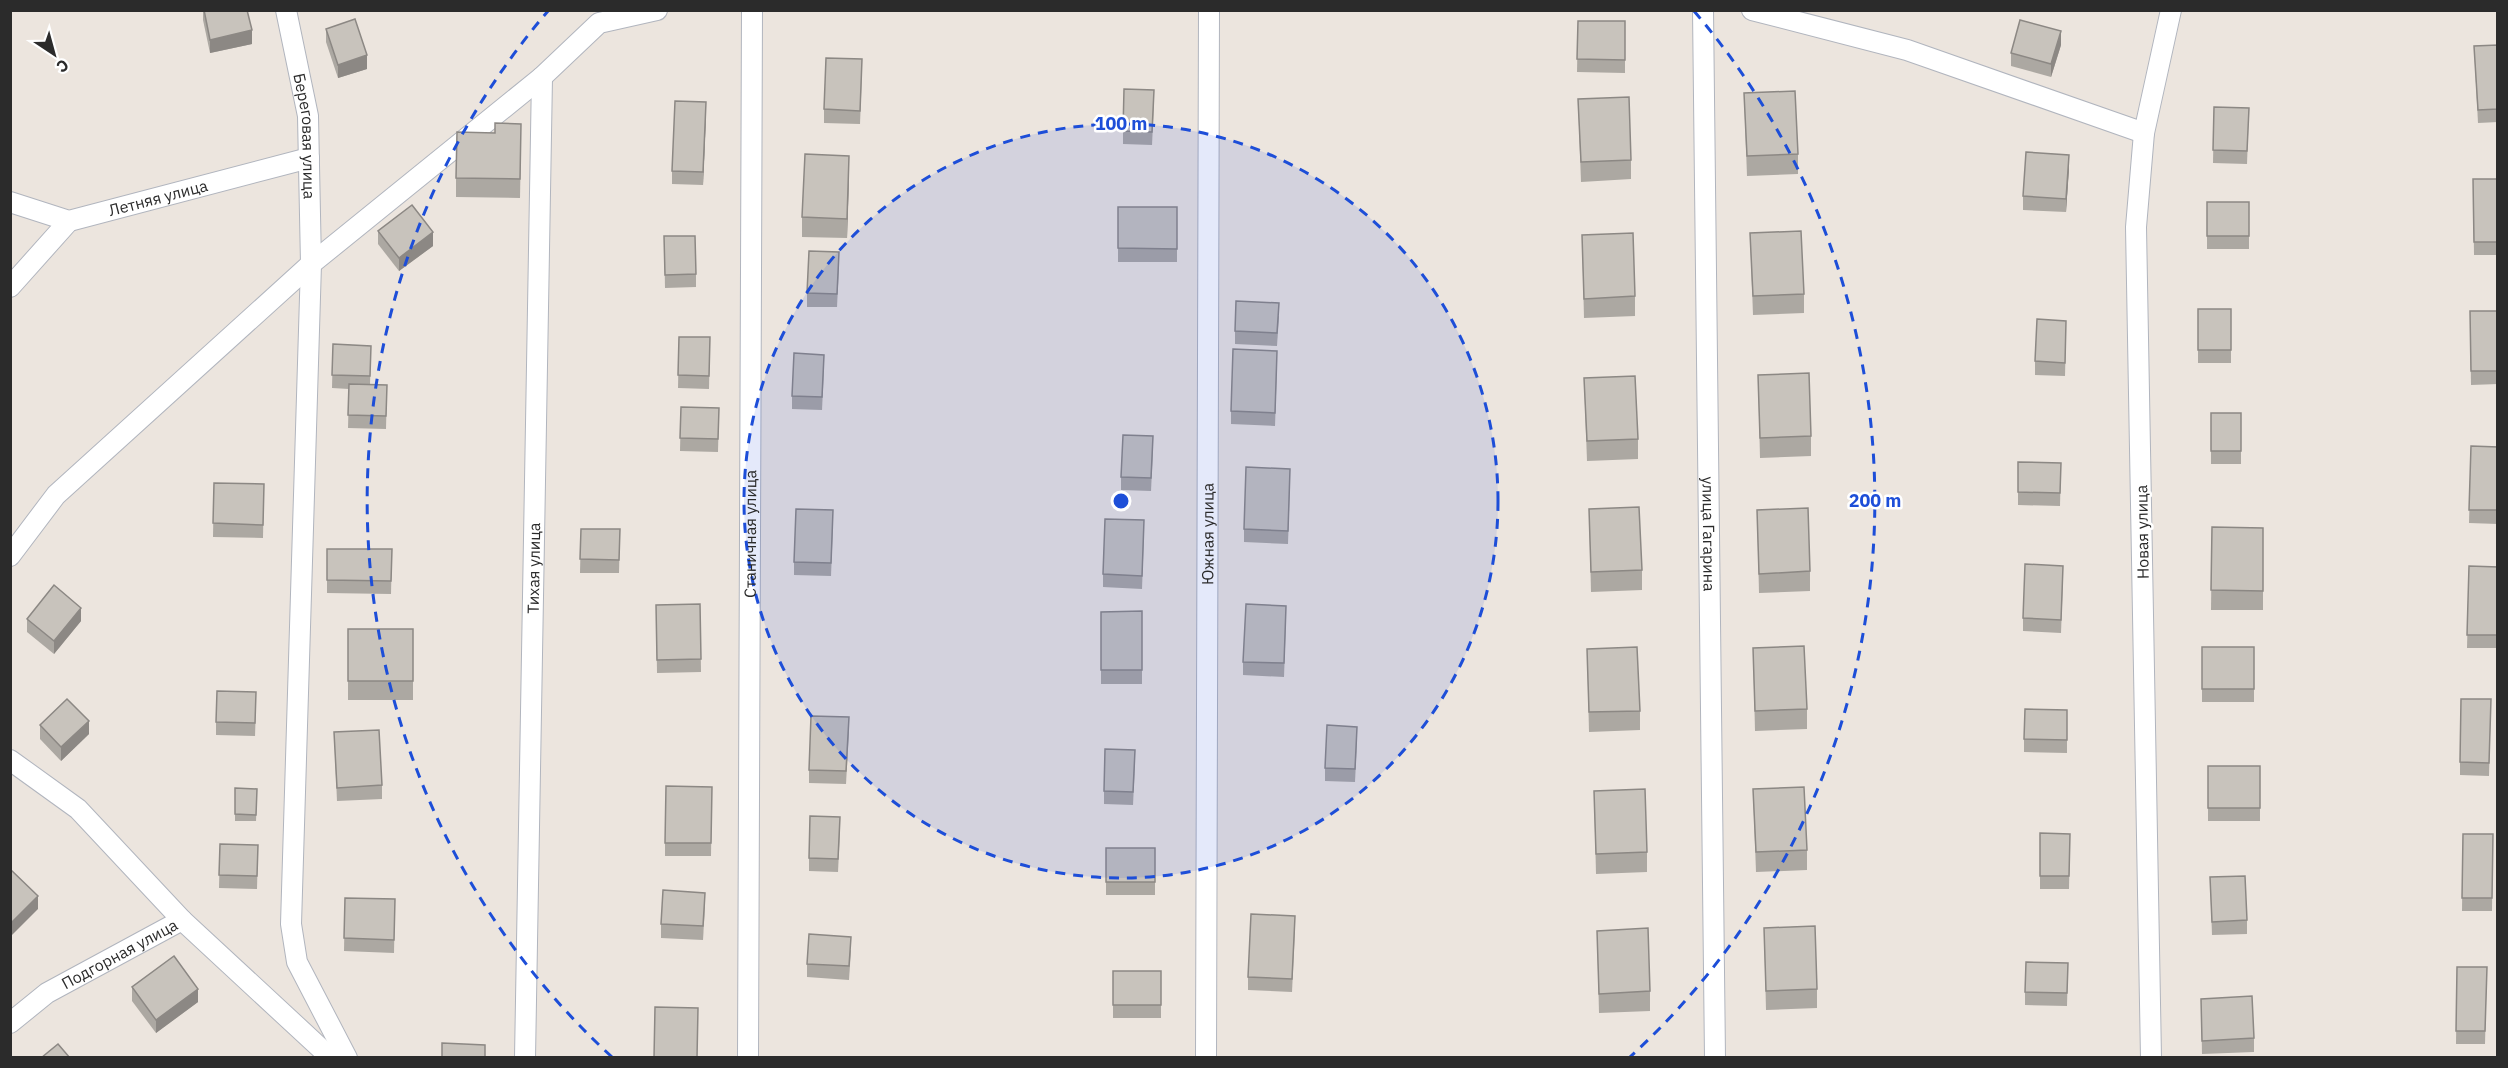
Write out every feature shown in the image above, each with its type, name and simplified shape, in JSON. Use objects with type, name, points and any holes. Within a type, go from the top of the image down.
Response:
[{"type":"street","name":"Береговая улица","points":[[286,10],[308,116],[311,264]]},
{"type":"street","points":[[10,556],[56,495],[311,264],[542,77],[596,16],[657,10]]},
{"type":"street","name":"Станичная улица","points":[[748,1058],[752,10]]},
{"type":"street","name":"Южная улица","points":[[1206,1058],[1209,10]]},
{"type":"street","name":"улица Гагарина","points":[[1703,10],[1715,1058]]},
{"type":"street","points":[[1752,10],[1907,50],[2144,133]]},
{"type":"street","name":"Новая улица","points":[[2151,1058],[2136,227],[2144,133],[2171,10]]},
{"type":"street","name":"Тихая улица","points":[[525,1058],[542,77]]},
{"type":"street","name":"Летняя улица","points":[[69,221],[309,158]]},
{"type":"street","points":[[10,202],[69,221],[10,287]]},
{"type":"street","points":[[311,264],[291,924],[297,962],[347,1058]]},
{"type":"street","points":[[10,760],[78,809],[182,920]]},
{"type":"street","name":"Подгорная улица","points":[[10,1023],[47,993],[182,920],[331,1058]]},
{"type":"building","points":[[204,10],[247,10],[252,30],[210,40]]},
{"type":"building","points":[[355,19],[367,55],[338,65],[326,29]]},
{"type":"building","points":[[2020,20],[2061,31],[2051,64],[2011,53]]},
{"type":"building","points":[[1578,21],[1625,21],[1625,60],[1577,59]]},
{"type":"building","points":[[2498,45],[2498,109],[2478,110],[2474,46]]},
{"type":"building","points":[[826,58],[862,59],[860,111],[824,109]]},
{"type":"building","points":[[1124,89],[1154,90],[1152,132],[1123,131]]},
{"type":"building","points":[[1795,91],[1798,154],[1747,156],[1744,93]]},
{"type":"building","points":[[1629,97],[1631,160],[1581,162],[1578,99]]},
{"type":"building","points":[[675,101],[706,102],[703,172],[672,171]]},
{"type":"building","points":[[2214,107],[2249,108],[2247,151],[2213,150]]},
{"type":"building","points":[[495,123],[521,124],[520,179],[456,178],[457,132],[495,133]]},
{"type":"building","points":[[2026,152],[2069,155],[2066,199],[2023,196]]},
{"type":"building","points":[[805,154],[849,156],[847,219],[802,217]]},
{"type":"building","points":[[2473,179],[2498,179],[2498,242],[2474,242]]},
{"type":"building","points":[[2207,202],[2249,202],[2249,236],[2207,236]]},
{"type":"building","points":[[412,205],[433,232],[399,258],[378,231]]},
{"type":"building","points":[[1118,207],[1177,207],[1177,249],[1118,248]]},
{"type":"building","points":[[1801,231],[1804,294],[1753,296],[1750,233]]},
{"type":"building","points":[[1633,233],[1635,296],[1584,299],[1582,235]]},
{"type":"building","points":[[664,236],[695,236],[696,274],[665,275]]},
{"type":"building","points":[[809,251],[839,252],[837,294],[807,293]]},
{"type":"building","points":[[1236,301],[1279,303],[1277,333],[1235,331]]},
{"type":"building","points":[[2198,309],[2231,309],[2231,350],[2198,350]]},
{"type":"building","points":[[2470,311],[2498,311],[2498,371],[2471,371]]},
{"type":"building","points":[[2037,319],[2066,321],[2065,363],[2035,361]]},
{"type":"building","points":[[679,337],[710,337],[709,376],[678,375]]},
{"type":"building","points":[[333,344],[371,346],[370,376],[332,375]]},
{"type":"building","points":[[1233,349],[1277,351],[1275,413],[1231,411]]},
{"type":"building","points":[[794,353],[824,355],[822,397],[792,396]]},
{"type":"building","points":[[1809,373],[1811,436],[1760,438],[1758,375]]},
{"type":"building","points":[[1635,376],[1638,439],[1587,441],[1584,378]]},
{"type":"building","points":[[349,384],[387,385],[386,416],[348,415]]},
{"type":"building","points":[[681,407],[719,408],[718,439],[680,438]]},
{"type":"building","points":[[2211,413],[2241,413],[2241,451],[2211,451]]},
{"type":"building","points":[[1123,435],[1153,436],[1151,478],[1121,477]]},
{"type":"building","points":[[2471,446],[2498,447],[2498,510],[2469,510]]},
{"type":"building","points":[[2018,462],[2061,463],[2060,493],[2018,492]]},
{"type":"building","points":[[1246,467],[1290,469],[1288,531],[1244,529]]},
{"type":"building","points":[[214,483],[264,484],[263,525],[213,523]]},
{"type":"building","points":[[1639,507],[1642,570],[1591,572],[1589,509]]},
{"type":"building","points":[[1808,508],[1810,571],[1759,574],[1757,510]]},
{"type":"building","points":[[796,509],[833,510],[831,563],[794,562]]},
{"type":"building","points":[[1105,519],[1144,520],[1142,576],[1103,574]]},
{"type":"building","points":[[2212,527],[2263,528],[2263,591],[2211,590]]},
{"type":"building","points":[[581,529],[620,529],[619,560],[580,559]]},
{"type":"building","points":[[327,549],[392,549],[391,581],[327,580]]},
{"type":"building","points":[[2025,564],[2063,566],[2061,620],[2023,618]]},
{"type":"building","points":[[2469,566],[2498,567],[2498,635],[2467,635]]},
{"type":"building","points":[[54,585],[81,608],[54,641],[27,619]]},
{"type":"building","points":[[700,604],[701,659],[657,660],[656,605]]},
{"type":"building","points":[[1246,604],[1286,606],[1284,663],[1243,662]]},
{"type":"building","points":[[1142,611],[1142,670],[1101,670],[1101,612]]},
{"type":"building","points":[[348,629],[413,629],[413,681],[348,681]]},
{"type":"building","points":[[1804,646],[1807,709],[1755,711],[1753,648]]},
{"type":"building","points":[[1637,647],[1640,711],[1589,712],[1587,649]]},
{"type":"building","points":[[2202,647],[2254,647],[2254,689],[2202,689]]},
{"type":"building","points":[[217,691],[256,692],[255,723],[216,722]]},
{"type":"building","points":[[67,699],[89,721],[61,747],[40,725]]},
{"type":"building","points":[[2461,699],[2491,699],[2489,763],[2460,762]]},
{"type":"building","points":[[2025,709],[2067,710],[2067,740],[2024,739]]},
{"type":"building","points":[[811,716],[849,717],[846,771],[809,770]]},
{"type":"building","points":[[1327,725],[1357,727],[1355,769],[1325,768]]},
{"type":"building","points":[[379,730],[382,785],[337,788],[334,732]]},
{"type":"building","points":[[1105,749],[1135,750],[1133,792],[1104,791]]},
{"type":"building","points":[[2208,766],[2260,766],[2260,808],[2208,808]]},
{"type":"building","points":[[666,786],[712,787],[711,843],[665,843]]},
{"type":"building","points":[[1804,787],[1807,850],[1756,852],[1753,789]]},
{"type":"building","points":[[235,788],[257,789],[256,815],[235,814]]},
{"type":"building","points":[[1645,789],[1647,852],[1596,854],[1594,791]]},
{"type":"building","points":[[810,816],[840,817],[838,859],[809,858]]},
{"type":"building","points":[[2040,833],[2070,834],[2069,876],[2040,876]]},
{"type":"building","points":[[2463,834],[2493,834],[2492,898],[2462,898]]},
{"type":"building","points":[[220,844],[258,845],[257,876],[219,875]]},
{"type":"building","points":[[1106,848],[1155,848],[1155,882],[1106,882]]},
{"type":"building","points":[[10,869],[38,896],[10,924]]},
{"type":"building","points":[[2245,876],[2247,920],[2212,922],[2210,877]]},
{"type":"building","points":[[663,890],[705,893],[703,926],[661,924]]},
{"type":"building","points":[[345,898],[395,899],[394,940],[344,938]]},
{"type":"building","points":[[1251,914],[1295,916],[1292,979],[1248,977]]},
{"type":"building","points":[[1815,926],[1817,989],[1766,991],[1764,928]]},
{"type":"building","points":[[1648,928],[1650,991],[1599,994],[1597,931]]},
{"type":"building","points":[[809,934],[851,937],[849,966],[807,964]]},
{"type":"building","points":[[174,956],[198,989],[156,1020],[132,987]]},
{"type":"building","points":[[2026,962],[2068,963],[2067,993],[2025,992]]},
{"type":"building","points":[[2457,967],[2487,967],[2485,1031],[2456,1031]]},
{"type":"building","points":[[1113,971],[1161,971],[1161,1005],[1113,1005]]},
{"type":"building","points":[[2252,996],[2254,1038],[2202,1041],[2201,999]]},
{"type":"building","points":[[655,1007],[698,1008],[697,1058],[654,1058]]},
{"type":"building","points":[[442,1043],[485,1045],[485,1058],[442,1058]]},
{"type":"building","points":[[58,1044],[70,1058],[41,1058]]}]
